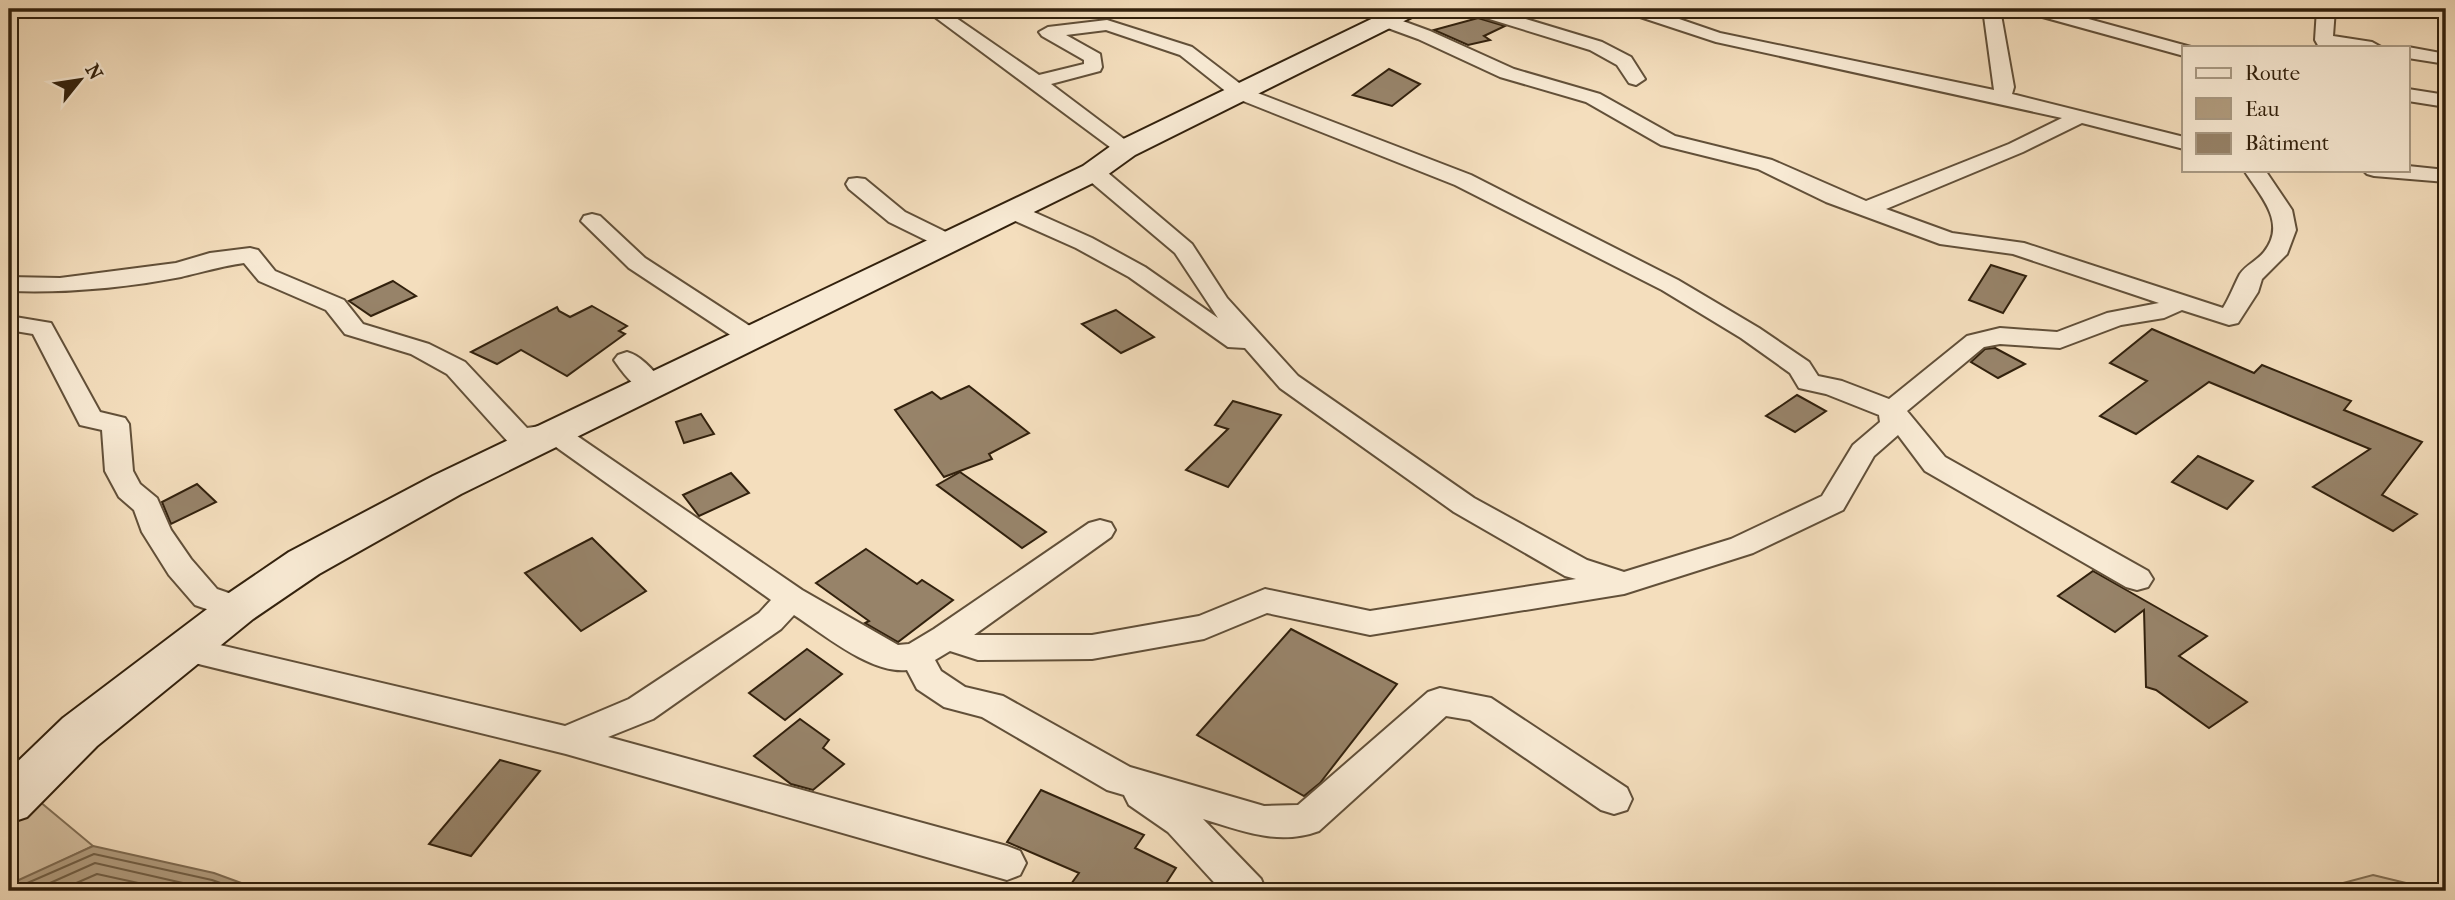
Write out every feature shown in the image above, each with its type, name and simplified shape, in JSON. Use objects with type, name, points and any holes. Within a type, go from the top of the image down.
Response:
[{"type":"main road","points":[[9,802],[80,733],[238,608],[304,562],[375,523],[554,433],[653,387],[1010,210],[1093,173],[1125,149],[1396,15]]},
{"type":"street","points":[[932,9],[1125,149]]},
{"type":"street","points":[[1476,9],[1596,46],[1624,61],[1636,79]]},
{"type":"street","points":[[1634,9],[1716,37],[2001,97],[2182,143]]},
{"type":"street","points":[[1992,9],[2004,87],[2001,97]]},
{"type":"street","points":[[2034,9],[2182,50]]},
{"type":"street","points":[[2326,9],[2326,43],[2360,46]]},
{"type":"street","points":[[1396,15],[1424,35],[1507,73],[1593,98],[1668,141],[1765,164],[1866,209],[1948,239],[2016,248],[2229,318],[2246,292],[2251,276],[2268,266],[2285,233],[2285,220],[2255,172]]},
{"type":"street","points":[[1036,82],[1093,67],[1093,58],[1048,32],[1107,25],[1186,51],[1240,93],[1463,180],[1670,285],[1800,369],[1808,382],[1833,387],[1892,410],[1935,464],[2137,579]]},
{"type":"street","points":[[2410,53],[2446,59]]},
{"type":"street","points":[[2410,95],[2446,101]]},
{"type":"street","points":[[1866,209],[2016,148],[2078,118]]},
{"type":"street","points":[[2408,172],[2446,176]]},
{"type":"street","points":[[1093,173],[1184,249],[1218,302],[1289,383]]},
{"type":"street","points":[[858,184],[897,217],[948,242]]},
{"type":"street","points":[[1010,210],[1084,243],[1137,272],[1206,318],[1289,383],[1464,505],[1576,568],[1624,583]]},
{"type":"street","points":[[592,221],[637,263],[751,337]]},
{"type":"street","points":[[9,284],[60,285],[166,272],[210,260],[250,255],[267,276],[335,305],[355,330],[420,349],[456,368],[520,438],[554,433],[791,597],[880,653],[898,658],[916,656],[946,638],[1100,530]]},
{"type":"street","points":[[1892,410],[1976,341],[2000,335],[2060,340],[2116,318],[2164,311],[2178,302]]},
{"type":"street","points":[[9,323],[42,328],[90,419],[115,424],[118,471],[129,490],[147,505],[157,532],[180,567],[206,597],[238,608]]},
{"type":"street","points":[[627,360],[653,387]]},
{"type":"street","points":[[946,638],[978,648],[1092,647],[1204,627],[1265,601],[1370,624],[1624,583],[1742,547],[1833,503],[1863,452],[1894,424],[1892,410]]},
{"type":"street","points":[[566,740],[641,709],[770,621],[791,597]]},
{"type":"street","points":[[186,649],[566,740],[1007,863]]},
{"type":"street","points":[[916,656],[929,680],[956,698],[991,706],[1120,779],[1181,821],[1247,891]]},
{"type":"street","points":[[1120,779],[1264,822],[1306,820],[1440,701],[1479,708],[1614,799]]},
{"type":"shaded area","points":[[9,776],[93,846],[9,886]]},
{"type":"shaded area","points":[[2373,875],[2439,891],[2313,891]]},
{"type":"water","points":[[93,846],[214,873],[263,891],[9,891],[10,884]]},
{"type":"building","points":[[1478,18],[1505,26],[1484,36],[1490,40],[1468,45],[1434,30]]},
{"type":"building","points":[[1389,69],[1420,84],[1392,106],[1353,95]]},
{"type":"building","points":[[1991,265],[2026,276],[2003,313],[1969,300]]},
{"type":"building","points":[[393,281],[416,296],[371,316],[349,301]]},
{"type":"building","points":[[592,306],[627,326],[619,331],[625,334],[567,376],[521,350],[497,364],[471,352],[557,307],[570,317]]},
{"type":"building","points":[[1116,310],[1154,337],[1121,353],[1082,324]]},
{"type":"building","points":[[2152,329],[2254,373],[2262,365],[2351,401],[2344,410],[2422,442],[2382,495],[2417,514],[2393,531],[2313,487],[2370,449],[2209,382],[2136,434],[2100,416],[2147,381],[2110,363]]},
{"type":"building","points":[[1995,348],[2025,364],[1998,378],[1971,362],[1985,349]]},
{"type":"building","points":[[969,386],[1029,433],[989,454],[992,459],[944,477],[895,410],[932,392],[941,399]]},
{"type":"building","points":[[1797,395],[1826,411],[1795,432],[1766,416]]},
{"type":"building","points":[[1233,401],[1281,415],[1228,487],[1186,470],[1228,429],[1215,425]]},
{"type":"building","points":[[701,414],[714,434],[684,443],[676,422]]},
{"type":"building","points":[[2198,456],[2253,481],[2227,509],[2172,482]]},
{"type":"building","points":[[960,472],[1046,532],[1022,548],[937,485]]},
{"type":"building","points":[[731,473],[749,493],[699,516],[683,495]]},
{"type":"building","points":[[197,484],[216,502],[171,524],[162,502]]},
{"type":"building","points":[[592,538],[646,591],[581,631],[525,573]]},
{"type":"building","points":[[866,549],[917,584],[922,580],[953,600],[898,642],[865,623],[869,621],[816,583]]},
{"type":"building","points":[[2093,571],[2207,636],[2179,656],[2247,702],[2209,728],[2156,690],[2146,687],[2144,610],[2115,632],[2058,596]]},
{"type":"building","points":[[1291,629],[1397,684],[1320,783],[1304,796],[1197,735]]},
{"type":"building","points":[[807,649],[842,674],[785,720],[749,693]]},
{"type":"building","points":[[800,719],[829,740],[823,748],[844,764],[813,790],[791,784],[754,756]]},
{"type":"building","points":[[500,760],[540,771],[471,856],[429,844]]},
{"type":"building","points":[[1041,790],[1144,835],[1135,848],[1176,868],[1161,891],[1066,891],[1079,873],[1007,842]]}]
